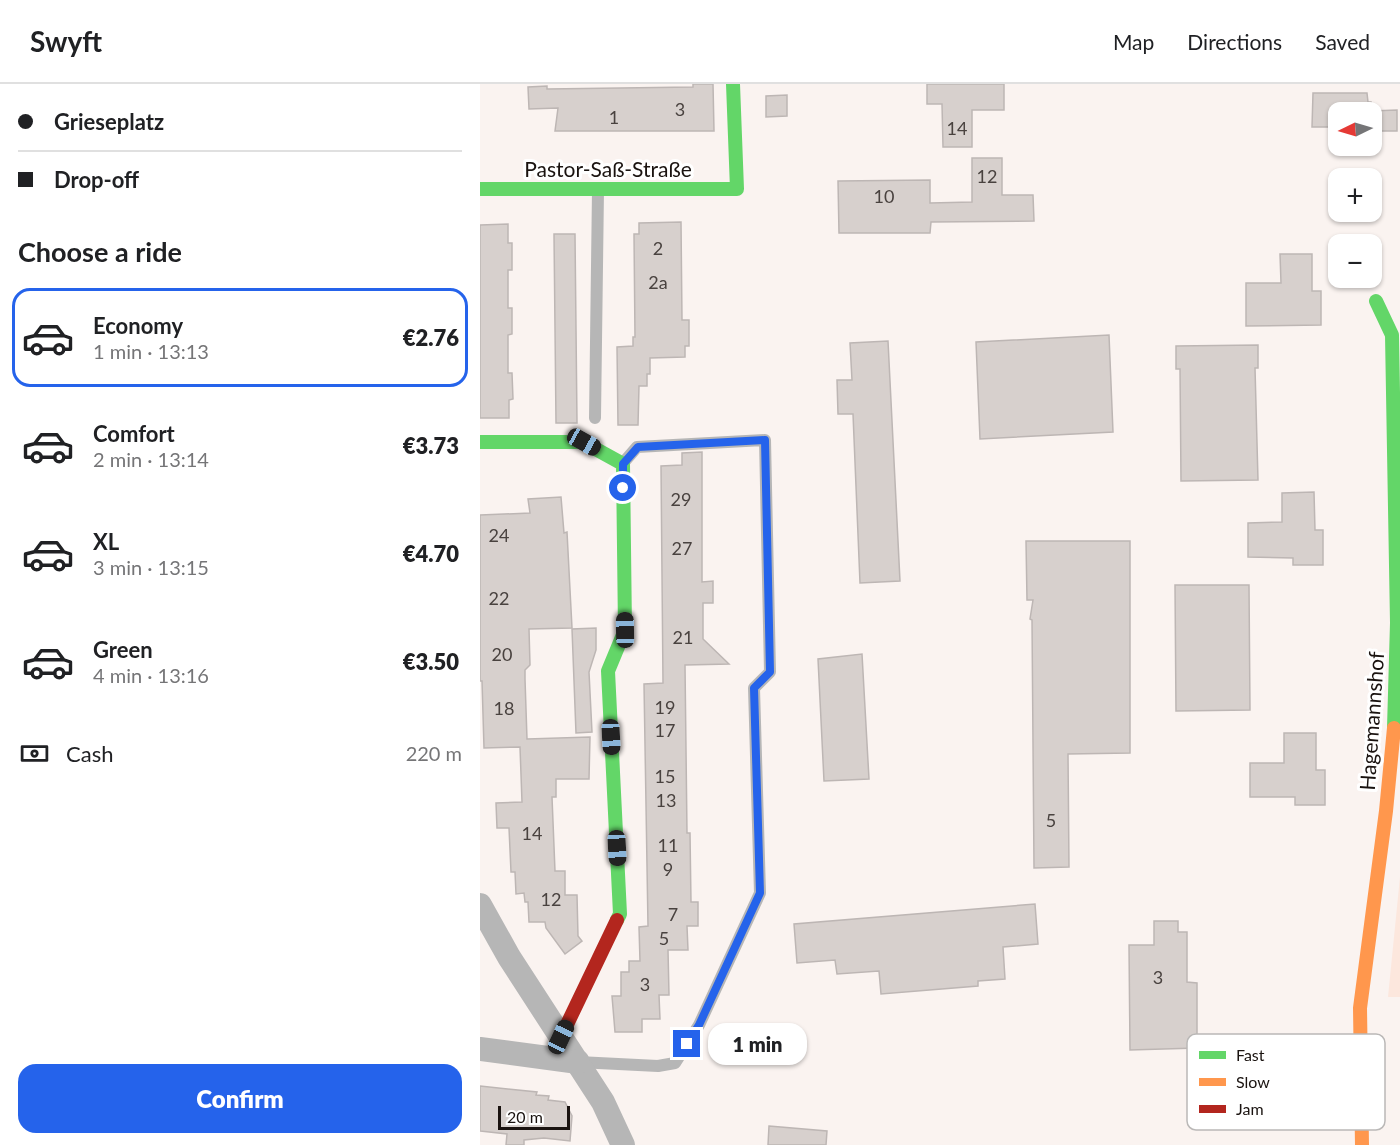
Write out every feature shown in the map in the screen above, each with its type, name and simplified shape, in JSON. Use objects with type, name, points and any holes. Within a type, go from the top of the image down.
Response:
[{"type":"street","name":"Pastor-Saß-Straße","points":[[480,189],[737,189],[733,84]]},
{"type":"street","name":"Hagemannshof","points":[[1360,1034],[1360,1008],[1394,738],[1397,635],[1392,335],[1376,301]]},
{"type":"street","points":[[480,442],[584,442],[623,464],[625,630],[608,671],[620,914],[561,1037]]},
{"type":"street","points":[[480,905],[509,957],[603,1102],[623,1145]]},
{"type":"street","points":[[480,1049],[578,1062]]},
{"type":"street","name":"Hagemannshof","points":[[1362,1130],[1362,1145]]},
{"type":"lane","points":[[595,418],[598,188]]},
{"type":"lane","points":[[578,1062],[658,1066],[675,1063],[699,1025],[760,893],[754,688],[770,672],[765,440],[638,447],[623,464]]},
{"type":"shaded area","points":[[1400,877],[1400,997],[1388,997]]},
{"type":"building","points":[[693,84],[713,84],[714,131],[555,131],[558,108],[529,109],[528,87],[547,86],[547,89],[693,87]]},
{"type":"building","points":[[927,84],[1004,84],[1004,110],[972,110],[972,147],[943,147],[942,104],[927,104]]},
{"type":"building","points":[[1313,93],[1367,93],[1368,102],[1328,102],[1328,127],[1312,127]]},
{"type":"building","points":[[787,95],[787,116],[766,117],[766,96]]},
{"type":"building","points":[[1397,110],[1397,131],[1382,131],[1382,111]]},
{"type":"building","points":[[972,158],[1002,158],[1002,195],[1033,195],[1034,221],[931,222],[930,233],[839,233],[838,181],[930,180],[930,203],[972,202]]},
{"type":"building","points":[[681,222],[682,320],[689,320],[689,346],[685,346],[685,357],[650,358],[647,386],[639,386],[638,425],[618,425],[617,347],[633,346],[633,337],[635,337],[634,234],[639,234],[639,223]]},
{"type":"building","points":[[508,224],[508,243],[512,243],[512,270],[508,270],[508,308],[512,308],[512,334],[508,335],[508,373],[512,373],[513,399],[509,400],[509,418],[480,418],[480,225]]},
{"type":"building","points":[[554,234],[575,234],[577,423],[556,423]]},
{"type":"building","points":[[1280,254],[1312,254],[1312,291],[1321,291],[1321,325],[1246,326],[1246,283],[1281,283]]},
{"type":"building","points":[[1109,335],[1113,432],[980,439],[976,342]]},
{"type":"building","points":[[888,341],[900,581],[860,583],[853,414],[838,414],[837,380],[852,380],[850,343]]},
{"type":"building","points":[[1258,345],[1258,368],[1255,368],[1258,480],[1181,481],[1180,369],[1176,369],[1176,346]]},
{"type":"building","points":[[702,452],[702,582],[713,581],[713,603],[703,603],[703,639],[729,664],[685,665],[687,833],[690,833],[691,902],[698,902],[698,926],[687,926],[688,950],[668,950],[669,995],[659,995],[660,1019],[642,1019],[642,1032],[615,1032],[612,996],[621,996],[621,972],[629,972],[629,961],[640,961],[639,927],[648,926],[644,684],[663,683],[661,466],[682,465],[682,453]]},
{"type":"building","points":[[1314,492],[1315,530],[1323,530],[1323,565],[1293,565],[1293,558],[1248,557],[1248,523],[1282,522],[1282,493]]},
{"type":"building","points":[[561,497],[564,533],[567,532],[572,628],[529,629],[530,665],[525,670],[525,679],[527,739],[590,737],[589,779],[556,779],[556,797],[552,797],[555,871],[565,871],[565,895],[577,895],[578,936],[582,941],[565,954],[546,928],[545,922],[529,922],[528,902],[525,902],[524,893],[516,894],[515,872],[511,872],[509,828],[497,828],[496,803],[522,802],[520,747],[484,748],[482,681],[480,681],[480,515],[530,513],[528,499]]},
{"type":"building","points":[[1026,541],[1130,541],[1130,753],[1068,754],[1069,867],[1034,868],[1032,620],[1030,619],[1033,600],[1027,600]]},
{"type":"building","points":[[1175,585],[1249,585],[1250,710],[1176,711]]},
{"type":"building","points":[[596,628],[596,650],[589,672],[592,732],[576,733],[572,629]]},
{"type":"building","points":[[862,654],[869,779],[824,781],[818,659]]},
{"type":"building","points":[[1284,733],[1316,733],[1316,770],[1325,770],[1325,805],[1295,805],[1295,797],[1250,797],[1250,763],[1284,763]]},
{"type":"building","points":[[1035,904],[1038,944],[1003,947],[1005,979],[978,981],[978,986],[881,994],[879,971],[837,974],[835,960],[797,963],[794,924]]},
{"type":"building","points":[[1154,921],[1178,921],[1178,932],[1187,932],[1187,982],[1197,983],[1197,1034],[1187,1034],[1187,1048],[1130,1050],[1129,945],[1154,945]]},
{"type":"building","points":[[480,1086],[537,1092],[536,1095],[549,1096],[548,1100],[565,1102],[572,1116],[570,1141],[544,1138],[524,1140],[524,1145],[506,1145],[507,1134],[480,1131]]},
{"type":"building","points":[[769,1126],[827,1131],[826,1145],[768,1145]]},
{"type":"traffic: fast","points":[[480,189],[737,189],[733,84]]},
{"type":"traffic: fast","points":[[1376,301],[1392,335],[1397,623],[1394,728]]},
{"type":"traffic: fast","points":[[480,442],[583,442],[623,464],[625,630],[608,671],[620,914],[617,920]]},
{"type":"traffic: slow","points":[[1360,1034],[1360,1008],[1386,811],[1394,728]]},
{"type":"traffic: slow","points":[[1362,1130],[1362,1145]]},
{"type":"traffic: jam","points":[[561,1037],[617,920]]},
{"type":"route","points":[[623,488],[623,464],[638,447],[765,440],[770,672],[754,688],[760,893],[699,1025],[687,1044]]}]
